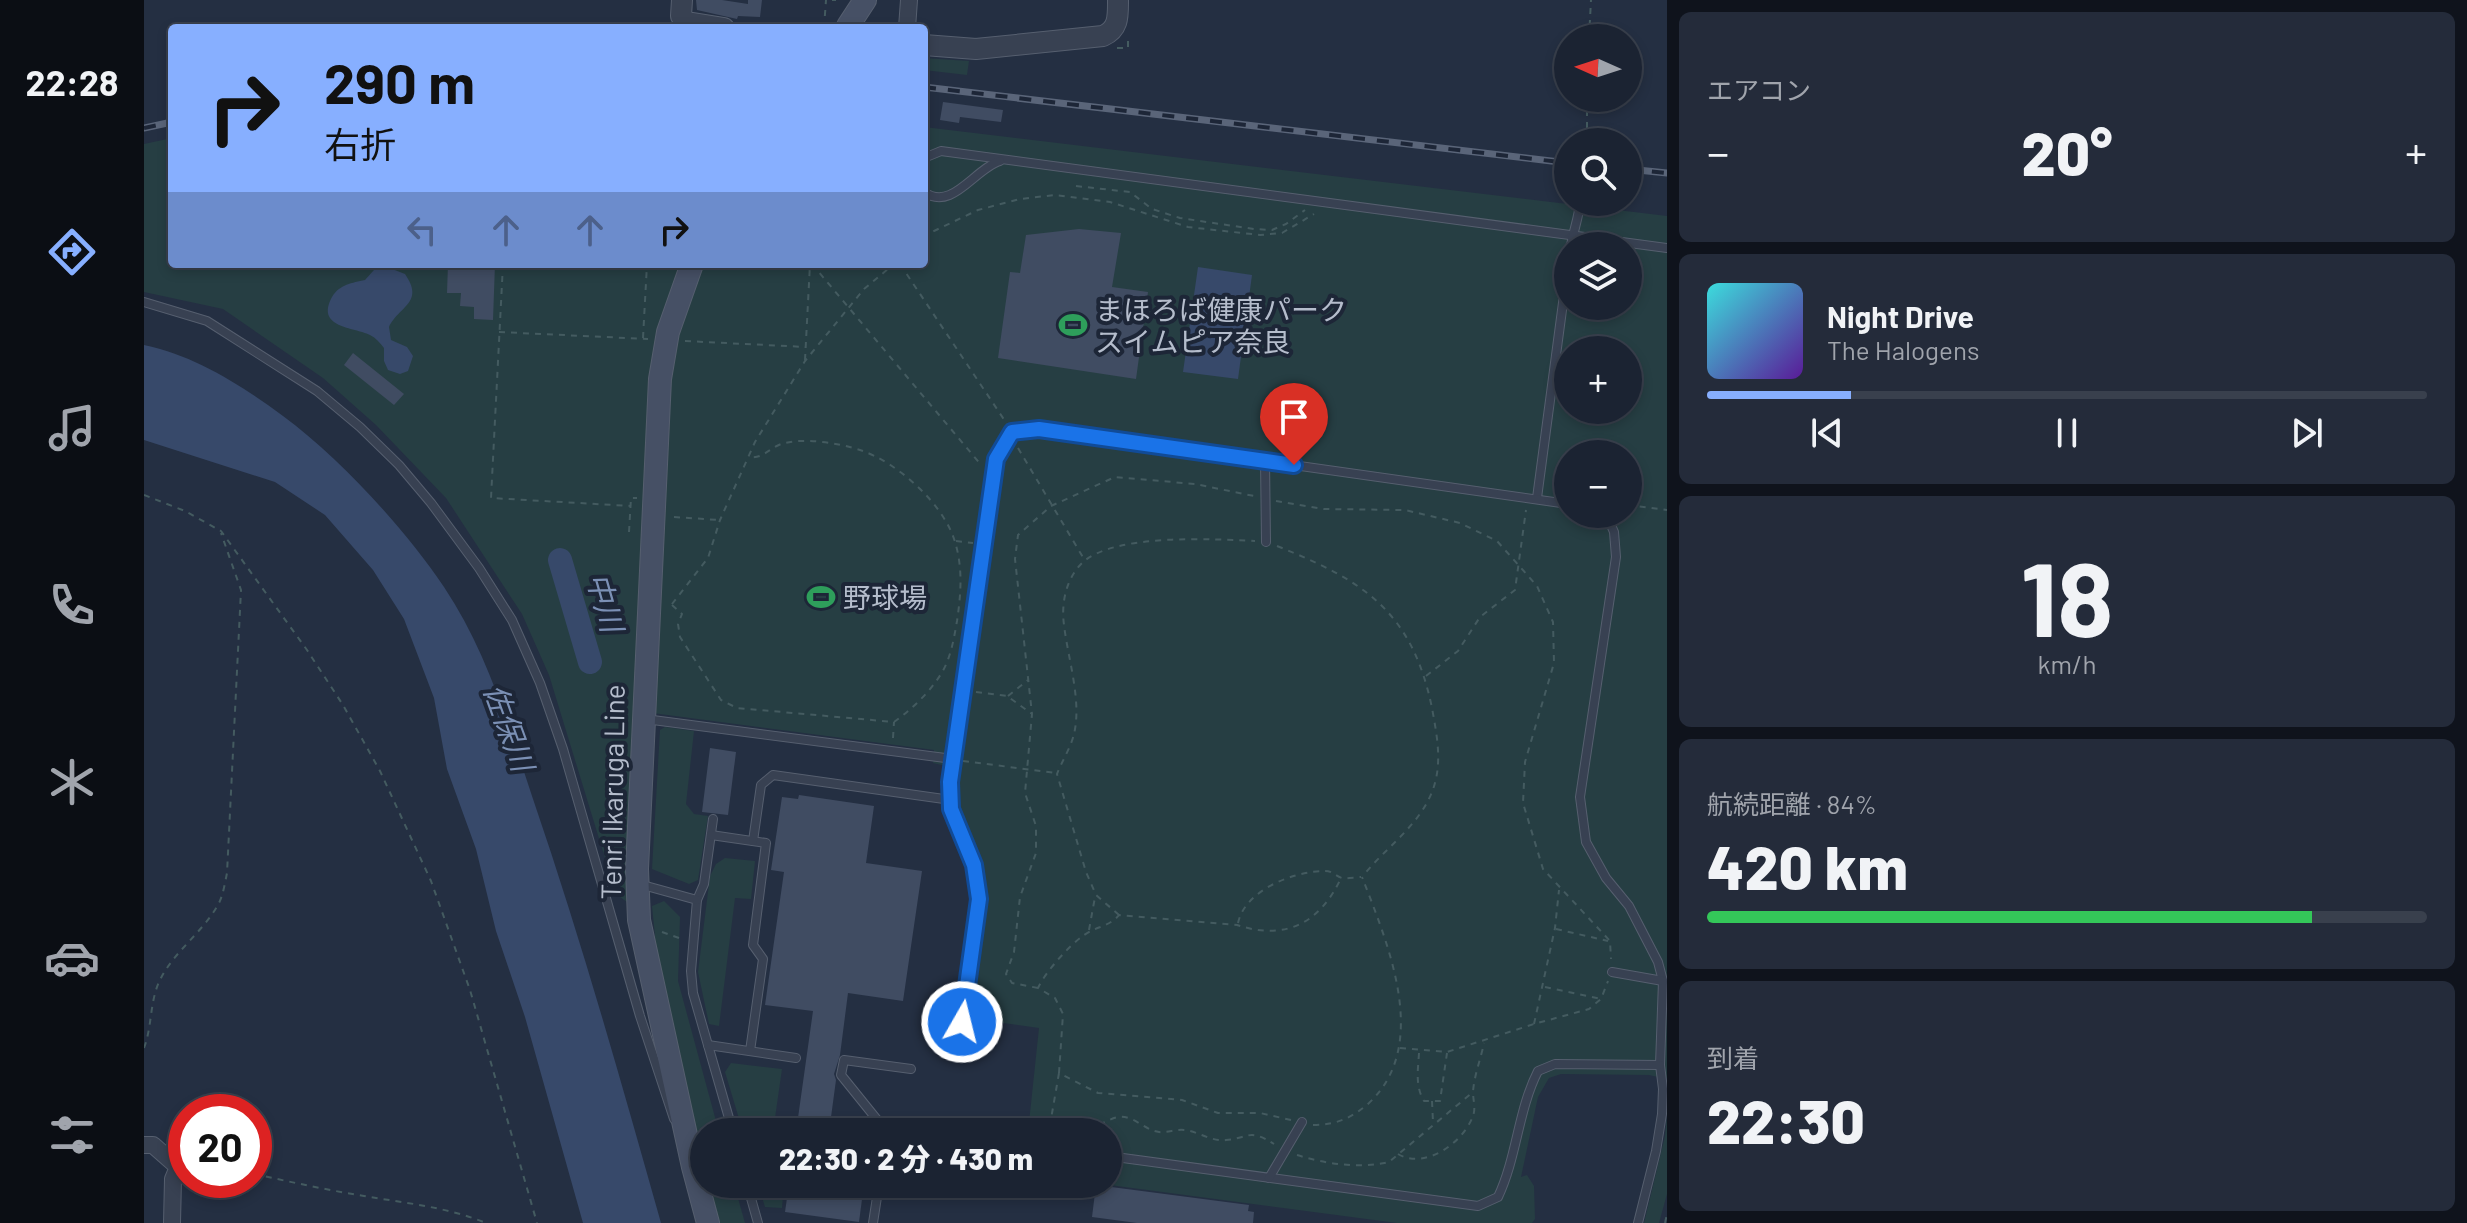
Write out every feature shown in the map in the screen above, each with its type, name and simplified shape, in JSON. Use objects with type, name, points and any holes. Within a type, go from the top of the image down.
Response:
[{"type":"main road","points":[[849,24],[865,0]]},
{"type":"main road","name":"Tenri Ikaruga Line","points":[[691,268],[668,332],[660,379],[642,719],[638,883],[639,920],[689,1152],[708,1223]]},
{"type":"street","points":[[682,0],[681,16],[687,22],[699,24]]},
{"type":"street","points":[[907,24],[909,0]]},
{"type":"street","points":[[928,45],[976,49],[1103,36],[1111,32],[1117,23],[1118,0]]},
{"type":"street","points":[[144,1145],[153,1145],[178,1167],[173,1179],[172,1223]]},
{"type":"lane","points":[[928,156],[941,151],[1556,232]]},
{"type":"lane","points":[[928,194],[936,198],[949,197],[984,168],[1005,160]]},
{"type":"lane","points":[[1642,244],[1667,248]]},
{"type":"lane","points":[[144,302],[224,329],[317,391],[399,465],[479,568],[512,620],[540,683],[563,749],[667,1106],[689,1152]]},
{"type":"lane","points":[[1532,498],[1560,320]]},
{"type":"lane","points":[[958,1052],[979,899],[974,865],[951,809],[953,759],[996,459],[1012,432],[1039,429],[1554,502]]},
{"type":"lane","points":[[1265,460],[1266,542]]},
{"type":"lane","points":[[1612,528],[1616,557],[1580,797],[1586,842],[1606,878],[1629,906],[1658,962],[1663,981],[1662,1114],[1638,1223]]},
{"type":"lane","points":[[642,719],[953,759]]},
{"type":"lane","points":[[753,841],[761,785],[773,775],[951,800]]},
{"type":"lane","points":[[713,819],[704,884],[697,900],[691,971],[693,993],[729,1118]]},
{"type":"lane","points":[[711,835],[766,843],[753,945],[763,959],[750,1051]]},
{"type":"lane","points":[[638,883],[697,900]]},
{"type":"lane","points":[[1612,972],[1663,981]]},
{"type":"lane","points":[[708,1045],[796,1058]]},
{"type":"lane","points":[[876,1118],[841,1075],[844,1060],[911,1069]]},
{"type":"lane","points":[[1122,1158],[1478,1206],[1498,1197],[1509,1174],[1530,1087],[1538,1071],[1555,1064],[1660,1065]]},
{"type":"lane","points":[[1269,1178],[1302,1122]]},
{"type":"lane","points":[[751,1198],[758,1223]]},
{"type":"lane","points":[[873,1223],[877,1198]]},
{"type":"path","points":[[824,24],[826,0]]},
{"type":"path","points":[[1590,24],[1591,0]]},
{"type":"path","points":[[1076,186],[1130,192],[1152,209],[1180,218],[1254,229],[1272,230],[1305,210],[1328,203]]},
{"type":"path","points":[[928,236],[978,210],[1020,199],[1055,195],[1110,202],[1188,227],[1260,235],[1282,233],[1319,212]]},
{"type":"path","points":[[503,268],[491,498],[631,506]]},
{"type":"path","points":[[643,339],[647,268]]},
{"type":"path","points":[[805,361],[811,268]]},
{"type":"path","points":[[814,268],[993,479]]},
{"type":"path","points":[[889,268],[864,289],[805,361],[749,457],[720,520],[708,558],[672,605],[682,614],[678,624],[680,637],[721,700],[737,708],[894,722]]},
{"type":"path","points":[[903,268],[1012,432],[1019,453],[1085,560]]},
{"type":"path","points":[[499,332],[657,340]]},
{"type":"path","points":[[676,341],[806,347]]},
{"type":"path","points":[[749,457],[759,458],[782,444],[801,442],[862,450],[899,471],[921,489],[938,509],[955,541],[962,587],[950,653],[942,672],[926,693],[894,722],[891,751]]},
{"type":"path","points":[[1400,1048],[1447,1052],[1589,1009],[1601,999],[1612,972],[1610,941],[1543,869],[1523,803],[1525,762],[1554,663],[1553,622],[1537,586],[1497,541],[1460,523],[1405,510],[1324,509],[1195,484],[1115,477],[1051,506],[1018,535],[1015,559],[1032,714],[1025,793],[1036,826],[1036,853],[1020,897],[1014,952],[1006,974],[1012,983],[1038,988],[1055,998],[1063,1014],[1059,1073],[1051,1119],[1077,1126],[1099,1124],[1119,1117],[1132,1119],[1160,1132],[1186,1130],[1226,1140],[1247,1134],[1265,1138],[1285,1151],[1331,1163],[1372,1166],[1389,1162],[1473,1092]]},
{"type":"path","points":[[144,495],[185,511],[221,531],[276,605],[343,705],[380,771],[431,881],[470,990],[537,1223]]},
{"type":"path","points":[[629,532],[631,498]]},
{"type":"path","points":[[1425,676],[1458,651],[1480,617],[1515,590],[1532,498]]},
{"type":"path","points":[[1642,507],[1667,510]]},
{"type":"path","points":[[665,516],[720,520]]},
{"type":"path","points":[[144,1048],[153,995],[178,953],[193,939],[220,902],[227,873],[241,590],[220,538],[221,531]]},
{"type":"path","points":[[1237,925],[1239,915],[1260,892],[1282,880],[1320,871],[1331,871],[1341,878],[1362,877],[1420,815],[1432,792],[1439,765],[1437,734],[1425,676],[1413,646],[1395,618],[1377,600],[1342,575],[1266,542],[1160,539],[1112,549],[1085,560],[1071,575],[1064,597],[1064,622],[1075,689],[1075,734],[1057,774],[1086,872],[1096,895],[1119,915],[1237,925],[1248,929],[1287,930],[1311,920],[1335,891],[1341,878]]},
{"type":"path","points":[[955,541],[984,545]]},
{"type":"path","points":[[1007,696],[1029,679]]},
{"type":"path","points":[[963,690],[1007,696],[1032,714]]},
{"type":"path","points":[[953,759],[1057,774]]},
{"type":"path","points":[[1059,1073],[1098,1093],[1171,1099],[1218,1113],[1260,1113],[1315,1125],[1336,1123],[1357,1114],[1380,1093],[1400,1048],[1402,1011],[1394,971],[1362,877]]},
{"type":"path","points":[[1534,1024],[1555,928],[1559,888]]},
{"type":"path","points":[[1089,931],[1096,895]]},
{"type":"path","points":[[1038,988],[1043,977],[1089,931],[1116,920],[1119,915]]},
{"type":"path","points":[[1555,928],[1610,941]]},
{"type":"path","points":[[1544,987],[1601,999]]},
{"type":"path","points":[[1397,1154],[1421,1161],[1439,1153],[1473,1117],[1473,1092],[1485,1042]]},
{"type":"path","points":[[1419,1051],[1417,1079],[1424,1101],[1440,1101],[1447,1052]]},
{"type":"path","points":[[1432,1101],[1433,1123]]},
{"type":"path","points":[[272,1178],[366,1197],[409,1202],[486,1223]]},
{"type":"path","points":[[1665,1223],[1667,1214]]},
{"type":"green space","points":[[928,58],[969,61],[967,75],[928,70]]},
{"type":"green space","points":[[928,127],[1554,202],[1554,216],[1642,216],[1642,213],[1667,216],[1667,1079],[1649,1075],[1561,1074],[1549,1078],[1538,1097],[1521,1177],[1527,1175],[1534,1186],[1535,1219],[1532,1223],[1397,1223],[1122,1187],[1122,1118],[1029,1118],[1039,1028],[966,1018],[984,897],[977,859],[960,816],[956,796],[959,769],[933,763],[934,750],[637,711],[631,905],[616,894],[549,675],[522,614],[446,498],[376,425],[323,378],[223,309],[144,292],[144,144],[168,139],[168,268],[928,268]]},
{"type":"green space","points":[[665,727],[694,731],[686,804],[694,814],[708,816],[698,880],[689,884],[652,869],[660,730]]},
{"type":"green space","points":[[725,858],[755,861],[751,899],[735,898],[719,1026],[709,1024],[698,972],[710,876],[716,864]]},
{"type":"green space","points":[[664,901],[680,917],[678,981],[715,1118],[690,1118],[690,1128],[649,936],[655,936],[652,906]]},
{"type":"green space","points":[[731,1063],[782,1069],[775,1118],[739,1118],[725,1072]]},
{"type":"green space","points":[[1667,1115],[1667,1194],[1659,1223],[1644,1223],[1665,1136]]},
{"type":"green space","points":[[707,1198],[738,1198],[745,1223],[714,1223]]},
{"type":"green space","points":[[762,1198],[783,1198],[782,1208],[765,1207]]},
{"type":"water","points":[[1198,267],[1252,275],[1238,379],[1183,372]]},
{"type":"water","points":[[390,268],[405,274],[412,292],[408,304],[389,327],[391,340],[407,347],[413,356],[408,371],[400,374],[388,370],[384,348],[376,339],[339,325],[329,315],[328,307],[339,289],[365,280],[374,270]]},
{"type":"water","points":[[144,345],[182,356],[217,373],[267,404],[305,433],[349,473],[391,518],[444,587],[459,612],[496,690],[551,852],[661,1223],[583,1223],[525,1017],[496,931],[476,849],[447,769],[434,698],[404,619],[373,570],[325,515],[275,482],[144,440]]},
{"type":"building","points":[[696,0],[748,4],[748,0],[762,0],[760,17],[738,16],[737,19],[697,10]]},
{"type":"building","points":[[943,102],[1003,110],[1001,122],[960,117],[959,123],[940,120]]},
{"type":"building","name":"まほろば健康パーク スイムピア奈良","points":[[1079,229],[1121,233],[1112,287],[1148,292],[1136,379],[998,358],[1010,272],[1020,273],[1026,235]]},
{"type":"building","points":[[448,268],[495,268],[493,320],[474,319],[474,307],[460,306],[461,293],[447,293]]},
{"type":"building","points":[[353,353],[404,394],[394,405],[344,365]]},
{"type":"building","points":[[710,748],[736,752],[728,815],[702,812]]},
{"type":"building","points":[[799,795],[874,806],[866,863],[922,871],[903,1001],[848,993],[840,1055],[834,1074],[836,1080],[831,1118],[798,1118],[813,1011],[765,1005],[784,872],[771,870],[782,797],[798,799]]},
{"type":"building","points":[[1122,1188],[1249,1205],[1248,1211],[1254,1212],[1253,1223],[1137,1223],[1092,1217],[1094,1198],[1122,1198]]},
{"type":"building","points":[[787,1198],[862,1198],[859,1222],[785,1212]]},
{"type":"waterway","name":"中川","points":[[560,560],[590,662]]},
{"type":"railway","points":[[928,87],[1554,161]]},
{"type":"railway","points":[[144,128],[168,123]]},
{"type":"railway","points":[[1642,170],[1667,173]]},
{"type":"place","name":"まほろば健康パーク スイムピア奈良","points":[[1073,325]]},
{"type":"place","name":"野球場","points":[[821,597]]},
{"type":"route","points":[[962,1022],[979,899],[974,865],[951,809],[950,782],[996,459],[1012,432],[1039,429],[1294,465]]},
{"type":"water label","name":"佐保川","points":[[510,727]]}]
